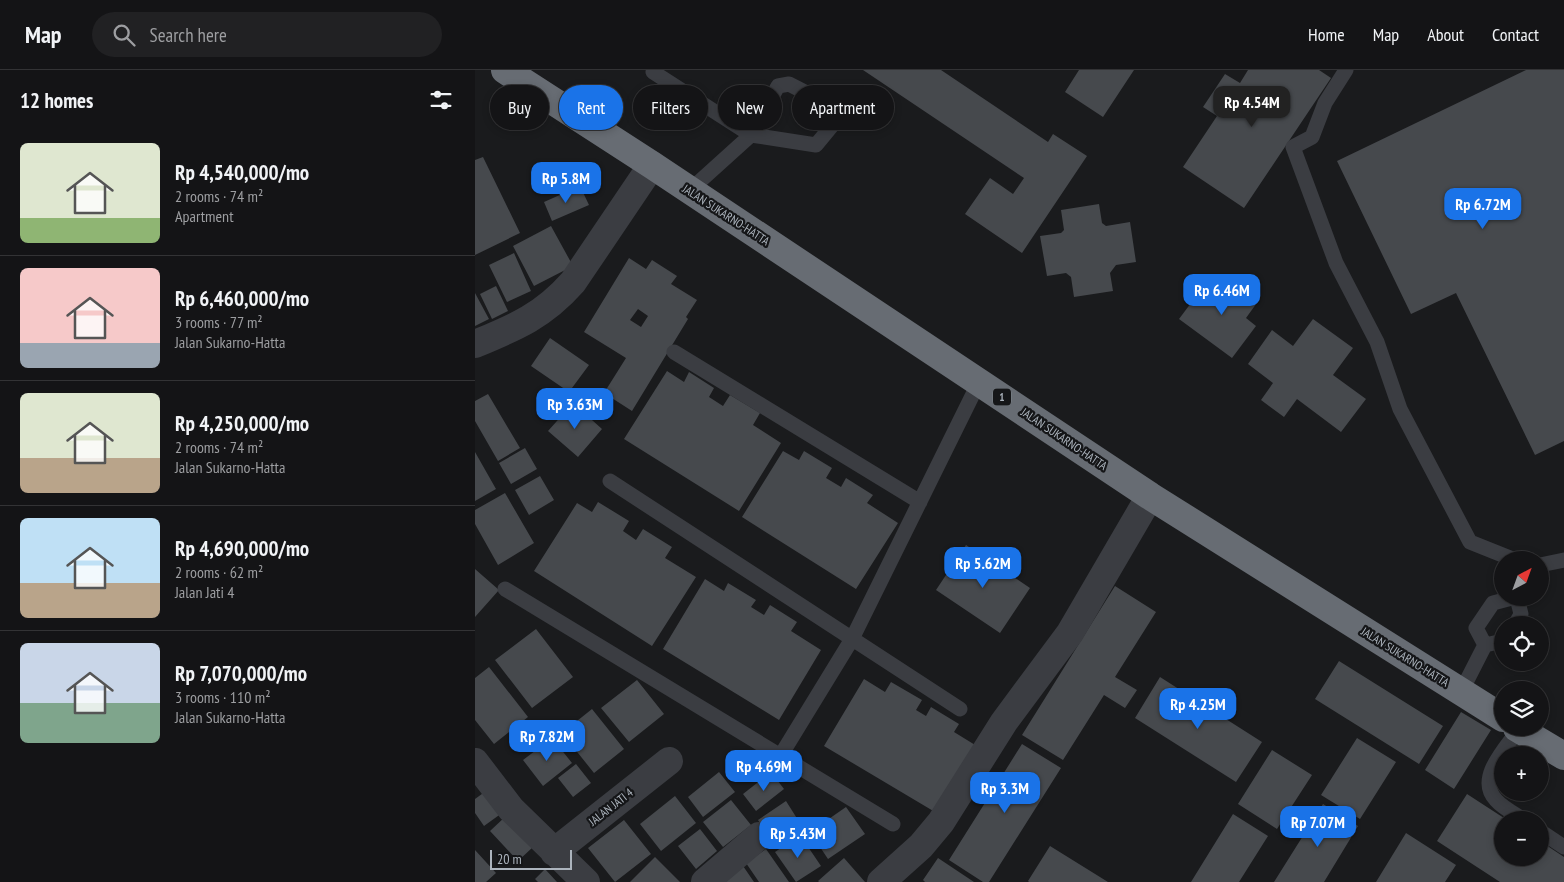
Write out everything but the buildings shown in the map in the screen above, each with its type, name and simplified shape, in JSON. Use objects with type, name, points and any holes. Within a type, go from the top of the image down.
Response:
[{"type":"highway","name":"JALAN SUKARNO-HATTA","points":[[505,70],[652,165],[1150,496],[1494,713]]},
{"type":"highway","name":"JALAN SUKARNO-HATTA","points":[[1531,736],[1564,756]]},
{"type":"street","points":[[475,344],[521,325],[543,311],[561,296],[573,282],[652,165]]},
{"type":"street","points":[[881,882],[921,846],[941,822],[1004,722],[1070,632],[1150,496]]},
{"type":"street","name":"JALAN JATI 4","points":[[553,852],[669,761]]},
{"type":"street","points":[[475,762],[511,809],[553,852],[586,882]]},
{"type":"street","points":[[705,882],[759,836]]},
{"type":"lane","points":[[1345,70],[1325,103],[1312,136],[1293,147],[1336,263],[1377,342],[1401,409],[1470,542],[1494,552]]},
{"type":"lane","points":[[653,72],[751,135],[816,145],[835,122],[837,112],[830,105],[789,84],[778,86],[751,135],[689,191]]},
{"type":"lane","points":[[674,352],[920,502]]},
{"type":"lane","points":[[781,755],[852,639],[979,382]]},
{"type":"lane","points":[[610,482],[960,708]]},
{"type":"lane","points":[[1549,563],[1564,560]]},
{"type":"lane","points":[[505,589],[893,824]]},
{"type":"lane","points":[[1485,645],[1476,628],[1494,603]]},
{"type":"lane","points":[[1485,645],[1494,643]]},
{"type":"lane","points":[[1461,692],[1485,645]]},
{"type":"lane","points":[[1508,736],[1491,769],[1488,781],[1489,792],[1496,801],[1511,811]]},
{"type":"lane","points":[[1549,837],[1564,847]]}]
